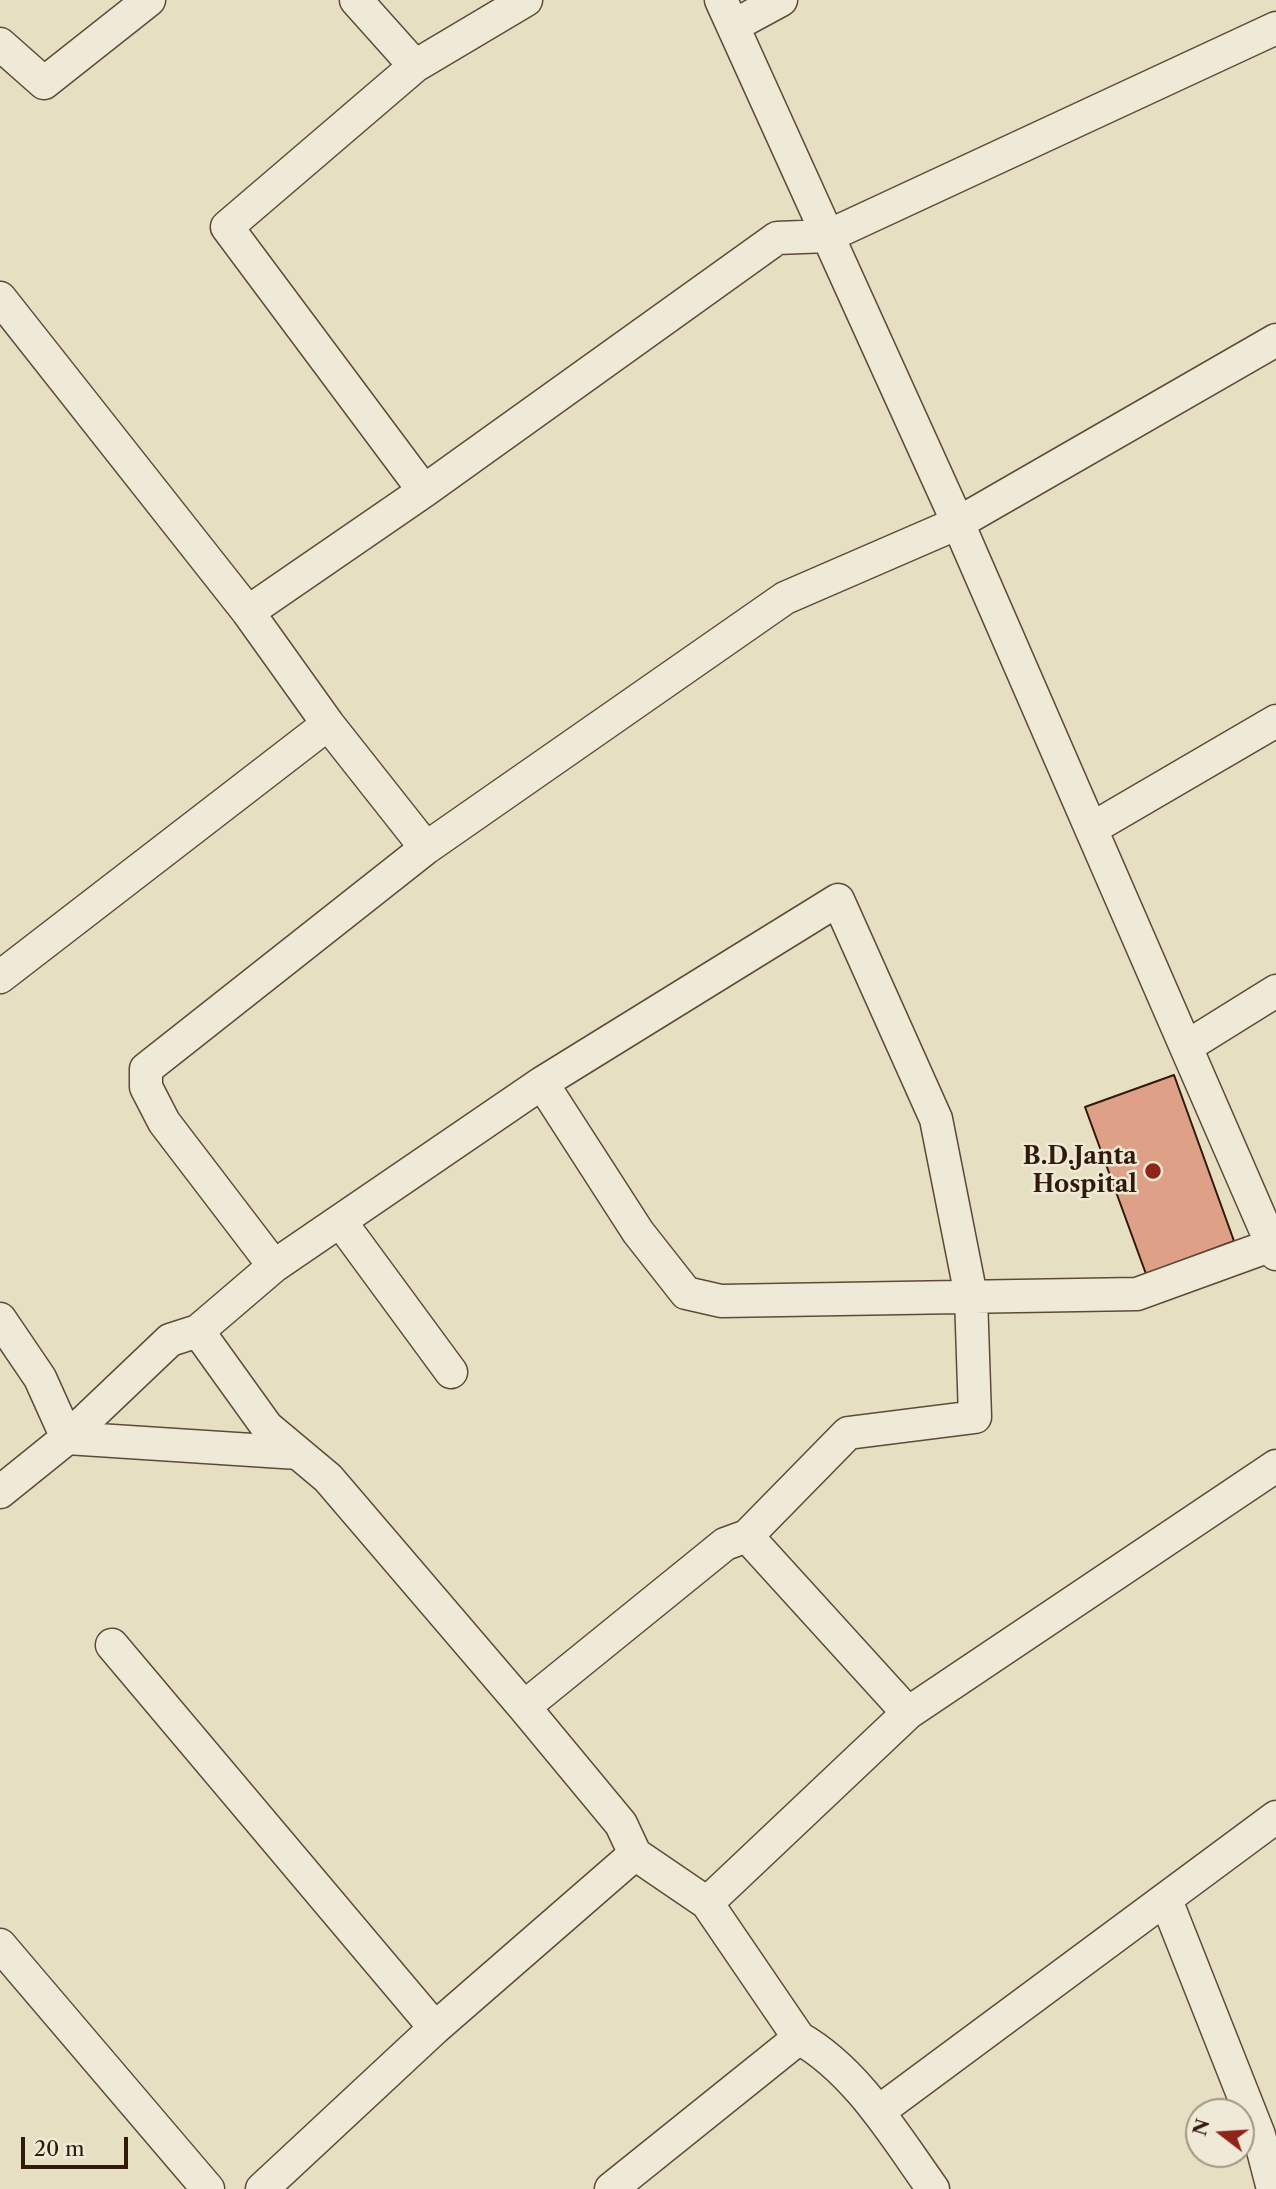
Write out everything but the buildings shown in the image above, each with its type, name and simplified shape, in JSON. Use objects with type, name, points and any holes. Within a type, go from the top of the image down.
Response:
[{"type":"street","points":[[0,44],[44,83],[149,0]]},
{"type":"street","points":[[356,0],[415,66]]},
{"type":"street","points":[[424,491],[227,227],[415,66],[526,0]]},
{"type":"street","points":[[542,1083],[638,1232],[685,1293],[721,1301],[1137,1294],[1274,1250],[958,523],[727,13],[781,0]]},
{"type":"street","points":[[248,612],[424,491],[777,238],[828,236],[1276,28]]},
{"type":"street","points":[[0,298],[248,612],[328,724],[426,848]]},
{"type":"street","points":[[274,1266],[164,1122],[146,1087],[146,1069],[426,848],[785,598],[958,523],[1276,340]]},
{"type":"street","points":[[1091,829],[1276,721]]},
{"type":"street","points":[[0,976],[328,724]]},
{"type":"street","points":[[0,1492],[67,1438],[170,1339],[198,1331],[274,1266],[542,1083],[838,900],[936,1119],[971,1296],[975,1417],[848,1433],[747,1536],[725,1544],[524,1707]]},
{"type":"street","points":[[1186,1047],[1276,991]]},
{"type":"street","points":[[340,1221],[451,1371]]},
{"type":"street","points":[[0,1319],[40,1378],[67,1438]]},
{"type":"street","points":[[198,1331],[267,1427],[328,1478],[524,1707],[621,1824],[635,1854],[707,1903],[799,2038],[821,2051],[878,2112],[933,2189]]},
{"type":"street","points":[[67,1438],[298,1453]]},
{"type":"street","points":[[707,1903],[908,1713],[1276,1466]]},
{"type":"street","points":[[747,1536],[908,1713]]},
{"type":"street","points":[[112,1645],[435,2028]]},
{"type":"street","points":[[878,2112],[1276,1817]]},
{"type":"street","points":[[262,2189],[435,2028],[635,1854]]},
{"type":"street","points":[[1166,1900],[1259,2136],[1273,2189]]},
{"type":"street","points":[[0,1944],[208,2189]]},
{"type":"street","points":[[611,2189],[799,2038]]},
{"type":"place","name":"B.D.Janta Hospital","points":[[1153,1171]]}]
